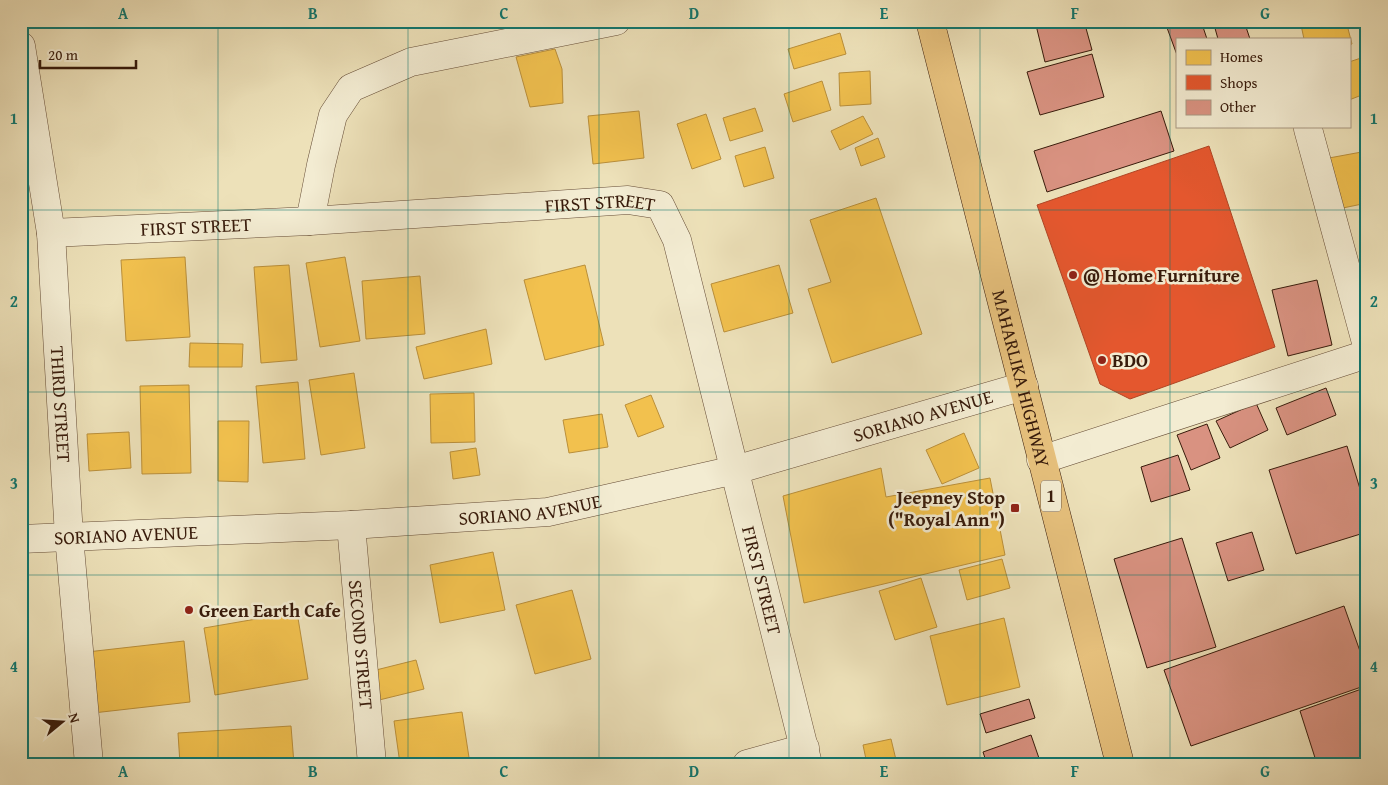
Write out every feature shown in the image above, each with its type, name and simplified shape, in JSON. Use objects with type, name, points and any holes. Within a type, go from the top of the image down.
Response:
[{"type":"main road","name":"MAHARLIKA HIGHWAY","points":[[930,21],[1120,764]]},
{"type":"street","points":[[310,221],[333,115],[351,88],[411,62],[616,21]]},
{"type":"street","name":"THIRD STREET","points":[[21,46],[51,233],[69,536],[89,764]]},
{"type":"street","points":[[1308,129],[1367,346]]},
{"type":"street","name":"FIRST STREET","points":[[51,233],[310,221],[628,200],[660,205],[677,240],[806,756]]},
{"type":"street","points":[[1041,460],[1367,354]]},
{"type":"street","name":"SORIANO AVENUE","points":[[21,539],[351,525],[548,512],[735,470],[1024,386]]},
{"type":"street","name":"SECOND STREET","points":[[351,525],[372,764]]},
{"type":"street","points":[[747,764],[806,756]]},
{"type":"building: Homes","points":[[1320,21],[1346,21],[1352,44],[1350,45],[1350,38],[1304,38],[1301,25]]},
{"type":"building: Homes","points":[[840,33],[846,54],[794,69],[788,49]]},
{"type":"building: Homes","points":[[555,49],[562,69],[563,103],[530,107],[516,57]]},
{"type":"building: Homes","points":[[1367,56],[1367,93],[1350,100],[1350,62]]},
{"type":"building: Homes","points":[[870,71],[871,104],[840,106],[839,73]]},
{"type":"building: Homes","points":[[822,81],[831,110],[793,122],[784,94]]},
{"type":"building: Homes","points":[[755,108],[763,131],[730,141],[723,118]]},
{"type":"building: Homes","points":[[639,111],[644,158],[593,164],[588,116]]},
{"type":"building: Homes","points":[[706,114],[721,159],[692,169],[677,124]]},
{"type":"building: Homes","points":[[863,116],[873,134],[840,150],[831,131]]},
{"type":"building: Homes","points":[[878,138],[885,157],[861,166],[855,148]]},
{"type":"building: Homes","points":[[765,147],[774,178],[744,187],[735,156]]},
{"type":"building: Homes","points":[[1367,151],[1367,203],[1338,209],[1329,158]]},
{"type":"building: Homes","points":[[876,198],[922,334],[832,363],[808,289],[831,282],[810,220]]},
{"type":"building: Homes","points":[[185,257],[190,337],[126,341],[121,260]]},
{"type":"building: Homes","points":[[345,257],[360,341],[320,347],[306,263]]},
{"type":"building: Homes","points":[[289,265],[297,360],[261,363],[254,267]]},
{"type":"building: Homes","points":[[585,265],[604,345],[545,360],[524,280]]},
{"type":"building: Homes","points":[[779,265],[793,313],[724,332],[711,284]]},
{"type":"building: Homes","points":[[420,276],[425,334],[366,339],[362,281]]},
{"type":"building: Homes","points":[[486,329],[492,364],[424,379],[416,347]]},
{"type":"building: Homes","points":[[190,343],[243,344],[242,367],[189,367]]},
{"type":"building: Homes","points":[[354,373],[365,448],[321,455],[309,380]]},
{"type":"building: Homes","points":[[298,382],[305,459],[263,463],[256,386]]},
{"type":"building: Homes","points":[[189,385],[191,473],[142,474],[140,386]]},
{"type":"building: Homes","points":[[474,393],[475,442],[431,443],[430,394]]},
{"type":"building: Homes","points":[[651,395],[664,427],[638,437],[625,405]]},
{"type":"building: Homes","points":[[602,414],[608,447],[569,453],[563,420]]},
{"type":"building: Homes","points":[[218,421],[249,421],[248,482],[218,481]]},
{"type":"building: Homes","points":[[129,432],[131,468],[89,471],[87,434]]},
{"type":"building: Homes","points":[[964,433],[979,468],[942,484],[926,450]]},
{"type":"building: Homes","points":[[476,448],[480,475],[453,479],[450,452]]},
{"type":"building: Homes","points":[[881,468],[886,497],[990,478],[1005,555],[804,603],[783,496]]},
{"type":"building: Homes","points":[[493,552],[505,610],[440,623],[430,565]]},
{"type":"building: Homes","points":[[1002,559],[1010,588],[967,600],[959,570]]},
{"type":"building: Homes","points":[[921,578],[937,627],[895,640],[879,591]]},
{"type":"building: Homes","points":[[572,590],[591,659],[535,674],[516,605]]},
{"type":"building: Homes","points":[[297,612],[308,679],[215,695],[204,628]]},
{"type":"building: Homes","points":[[1004,618],[1020,687],[947,705],[930,636]]},
{"type":"building: Homes","points":[[184,641],[190,702],[93,713],[87,652]]},
{"type":"building: Homes","points":[[416,660],[424,689],[371,702],[364,673]]},
{"type":"building: Homes","points":[[462,712],[470,764],[400,764],[394,721]]},
{"type":"building: Homes","points":[[291,726],[294,764],[180,764],[178,733]]},
{"type":"building: Homes","points":[[891,739],[897,764],[867,764],[863,745]]},
{"type":"building: Shops","points":[[1209,146],[1275,347],[1130,399],[1100,384],[1037,205]]},
{"type":"building: Other","points":[[1035,21],[1084,21],[1092,50],[1045,62]]},
{"type":"building: Other","points":[[1175,21],[1201,21],[1207,38],[1176,38],[1176,52],[1166,25]]},
{"type":"building: Other","points":[[1213,21],[1244,21],[1250,38],[1218,38]]},
{"type":"building: Other","points":[[1092,54],[1104,97],[1040,115],[1027,72]]},
{"type":"building: Other","points":[[1161,111],[1174,151],[1047,192],[1034,151]]},
{"type":"building: Other","points":[[1317,280],[1332,345],[1288,356],[1272,290]]},
{"type":"building: Other","points":[[1326,388],[1336,415],[1287,435],[1276,408]]},
{"type":"building: Other","points":[[1256,403],[1268,430],[1230,448],[1216,421]]},
{"type":"building: Other","points":[[1207,424],[1220,458],[1191,470],[1177,435]]},
{"type":"building: Other","points":[[1347,446],[1367,512],[1367,532],[1296,554],[1269,470]]},
{"type":"building: Other","points":[[1178,455],[1190,490],[1151,502],[1141,467]]},
{"type":"building: Other","points":[[1252,532],[1264,570],[1228,581],[1216,543]]},
{"type":"building: Other","points":[[1182,538],[1216,647],[1147,668],[1114,559]]},
{"type":"building: Other","points":[[1344,606],[1367,671],[1367,685],[1191,746],[1164,670]]},
{"type":"building: Other","points":[[1367,687],[1367,764],[1317,764],[1300,711]]},
{"type":"building: Other","points":[[1029,699],[1035,718],[986,733],[980,714]]},
{"type":"building: Other","points":[[1031,735],[1041,764],[987,764],[983,752]]},
{"type":"place","name":"@ Home Furniture","points":[[1073,275]]},
{"type":"place","name":"BDO","points":[[1102,360]]},
{"type":"place","name":"Jeepney Stop (\"Royal Ann\")","points":[[1015,508]]},
{"type":"place","name":"Green Earth Cafe","points":[[189,610]]}]
